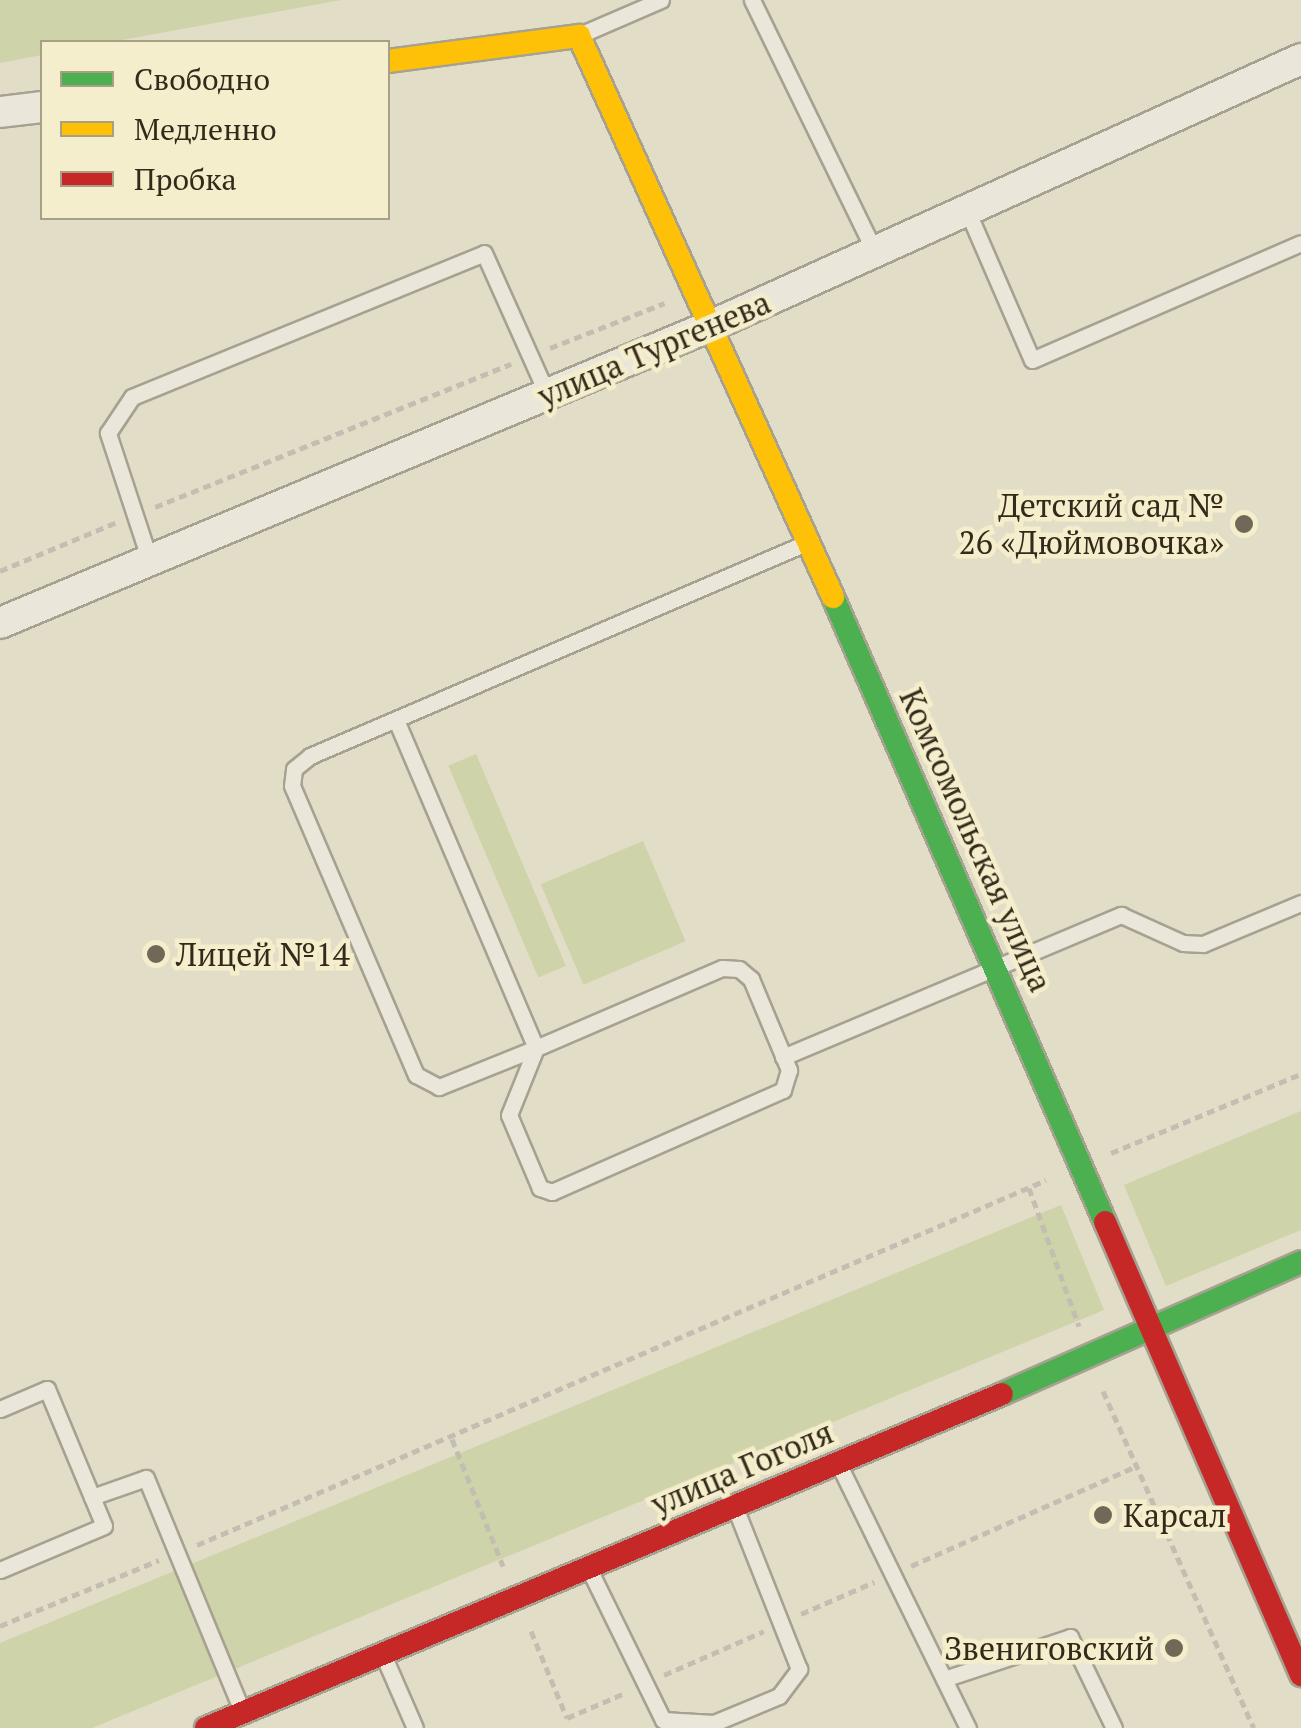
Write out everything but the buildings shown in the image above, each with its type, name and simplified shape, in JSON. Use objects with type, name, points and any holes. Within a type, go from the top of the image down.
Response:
[{"type":"street","points":[[390,61],[578,36]]},
{"type":"street","name":"Комсомольская улица","points":[[578,36],[715,324],[1156,1330],[1301,1675]]},
{"type":"street","name":"улица Тургенева","points":[[0,623],[715,324],[1301,58]]},
{"type":"street","points":[[0,112],[40,106]]},
{"type":"street","name":"улица Гоголя","points":[[206,1728],[1156,1330],[1301,1262]]},
{"type":"lane","points":[[578,36],[662,0]]},
{"type":"lane","points":[[752,0],[875,252]]},
{"type":"lane","points":[[967,210],[1032,360],[1301,243]]},
{"type":"lane","points":[[150,561],[108,432],[132,397],[484,253],[547,394]]},
{"type":"lane","points":[[396,720],[536,1048],[509,1114],[537,1184],[552,1192],[779,1094],[788,1080],[783,1057],[751,980],[731,966],[536,1048],[439,1087],[416,1075],[292,786],[299,762],[396,720],[810,541]]},
{"type":"lane","points":[[783,1057],[1121,915],[1183,943],[1203,944],[1301,903]]},
{"type":"lane","points":[[0,1409],[47,1389],[104,1526],[0,1570]]},
{"type":"lane","points":[[838,1463],[968,1728]]},
{"type":"lane","points":[[92,1497],[146,1478],[242,1712]]},
{"type":"lane","points":[[588,1568],[664,1720],[714,1724],[779,1696],[799,1669],[734,1507]]},
{"type":"lane","points":[[944,1679],[1070,1637],[1114,1728]]},
{"type":"lane","points":[[383,1654],[416,1728]]},
{"type":"path","points":[[0,571],[699,290]]},
{"type":"path","points":[[0,1626],[1301,1074]]},
{"type":"path","points":[[1029,1188],[1090,1357]]},
{"type":"path","points":[[1100,1384],[1254,1728]]},
{"type":"path","points":[[567,1718],[1136,1466]]},
{"type":"green space","points":[[0,0],[341,0],[122,40],[40,40],[40,55],[0,63]]},
{"type":"green space","points":[[476,754],[566,966],[538,977],[448,766]]},
{"type":"green space","points":[[643,841],[686,941],[583,985],[541,884]]},
{"type":"green space","points":[[1301,1111],[1301,1230],[1166,1286],[1124,1185]]},
{"type":"green space","points":[[1061,1205],[1104,1310],[92,1728],[0,1728],[0,1643]]},
{"type":"traffic: fast","points":[[833,597],[1105,1222]]},
{"type":"traffic: fast","points":[[1002,1394],[1301,1262]]},
{"type":"traffic: slow","points":[[390,61],[579,36],[833,597]]},
{"type":"traffic: jam","points":[[1105,1222],[1301,1675]]},
{"type":"traffic: jam","points":[[206,1728],[1002,1394]]},
{"type":"place","name":"Детский сад № 26 «Дюймовочка»","points":[[1244,524]]},
{"type":"place","name":"Лицей №14","points":[[156,954]]},
{"type":"place","name":"Карсал","points":[[1103,1515]]},
{"type":"place","name":"Звениговский","points":[[1174,1648]]}]
